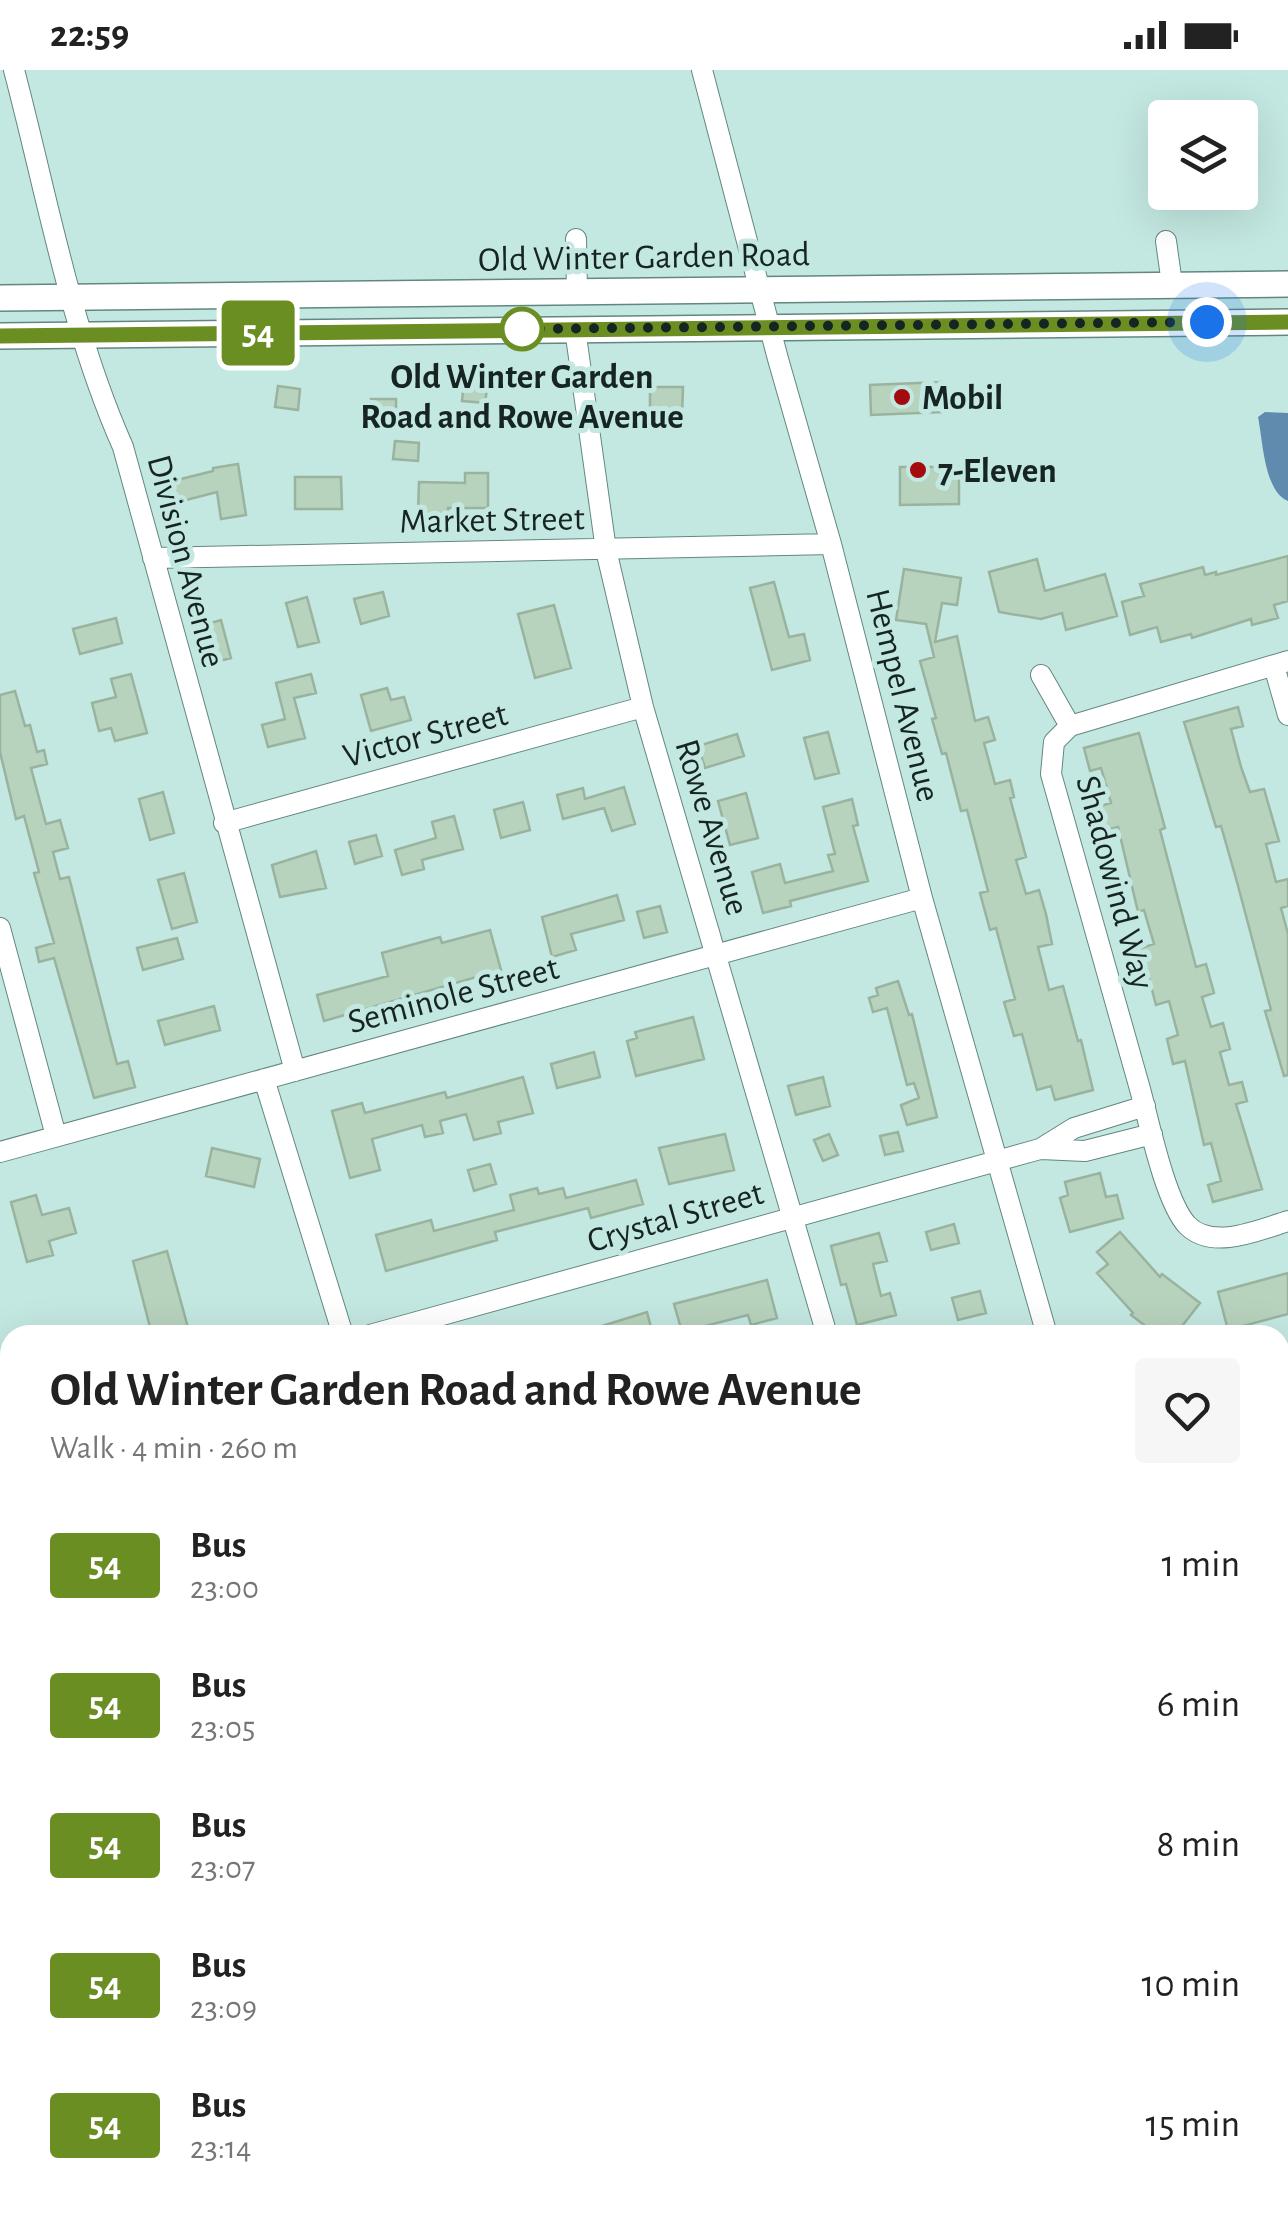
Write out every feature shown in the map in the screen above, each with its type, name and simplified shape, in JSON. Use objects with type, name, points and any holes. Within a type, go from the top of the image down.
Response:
[{"type":"main road","name":"Old Winter Garden Road","points":[[0,298],[1288,284]]},
{"type":"main road","name":"Old Winter Garden Road","points":[[0,336],[1288,322]]},
{"type":"street","name":"Hempel Avenue","points":[[702,70],[922,898],[1044,1325]]},
{"type":"street","name":"Division Avenue","points":[[17,71],[101,398],[122,446],[295,1071]]},
{"type":"street","points":[[576,239],[577,292]]},
{"type":"street","points":[[1166,241],[1172,284]]},
{"type":"street","name":"Rowe Avenue","points":[[575,329],[606,550],[644,707],[824,1325]]},
{"type":"street","name":"Market Street","points":[[153,558],[831,544]]},
{"type":"street","points":[[1041,675],[1070,726],[1281,664],[1288,714]]},
{"type":"street","name":"Victor Street","points":[[224,823],[644,707]]},
{"type":"street","name":"Shadowind Way","points":[[1070,726],[1054,742],[1051,774],[1175,1205],[1188,1226],[1209,1238],[1240,1235],[1288,1221]]},
{"type":"street","name":"Seminole Street","points":[[0,1152],[922,898]]},
{"type":"street","points":[[0,928],[56,1136]]},
{"type":"street","points":[[264,1079],[340,1325]]},
{"type":"street","points":[[998,1160],[1040,1149],[1074,1128],[1144,1106]]},
{"type":"street","points":[[1040,1149],[1084,1151],[1152,1134]]},
{"type":"street","name":"Crystal Street","points":[[405,1325],[998,1160]]},
{"type":"water","points":[[1265,412],[1288,413],[1288,501],[1280,496],[1269,476],[1258,417]]},
{"type":"building","points":[[465,371],[489,374],[485,403],[462,401]]},
{"type":"building","points":[[941,382],[942,412],[871,415],[870,385]]},
{"type":"building","points":[[278,386],[300,389],[298,410],[275,407]]},
{"type":"building","points":[[650,387],[683,387],[682,415],[650,415]]},
{"type":"building","points":[[371,399],[396,399],[396,417],[372,417]]},
{"type":"building","points":[[395,441],[419,443],[418,461],[393,459]]},
{"type":"building","points":[[238,464],[246,515],[221,519],[217,492],[167,505],[161,484]]},
{"type":"building","points":[[900,467],[959,467],[959,504],[900,505]]},
{"type":"building","points":[[465,473],[488,473],[488,508],[418,513],[419,482],[465,483]]},
{"type":"building","points":[[295,477],[341,477],[342,509],[295,509]]},
{"type":"building","points":[[1288,556],[1288,601],[1274,605],[1278,618],[1252,625],[1251,619],[1192,638],[1191,634],[1161,642],[1157,627],[1130,635],[1122,602],[1144,596],[1140,584],[1203,567],[1205,575],[1216,575]]},
{"type":"building","points":[[1037,559],[1045,591],[1105,574],[1117,616],[1066,630],[1062,613],[1041,619],[999,612],[989,572]]},
{"type":"building","points":[[904,569],[961,578],[957,605],[942,603],[935,642],[957,636],[975,721],[988,717],[995,740],[984,743],[995,784],[1010,780],[1014,797],[1010,798],[1026,857],[1016,860],[1026,894],[1039,890],[1046,914],[1052,944],[1038,947],[1049,990],[1063,986],[1093,1090],[1055,1100],[1051,1086],[1037,1090],[1022,1034],[1014,1036],[1004,1002],[1015,999],[996,928],[990,930],[980,893],[988,891],[967,810],[961,811],[946,753],[942,754],[932,719],[936,718],[920,661],[934,657],[926,624],[896,620]]},
{"type":"building","points":[[774,582],[789,637],[804,634],[810,660],[772,670],[750,588]]},
{"type":"building","points":[[383,592],[389,616],[361,624],[354,599]]},
{"type":"building","points":[[307,597],[319,642],[298,647],[286,603]]},
{"type":"building","points":[[554,605],[571,668],[535,678],[518,614]]},
{"type":"building","points":[[116,618],[122,643],[80,654],[73,629]]},
{"type":"building","points":[[221,620],[231,658],[207,664],[197,627]]},
{"type":"building","points":[[131,674],[147,733],[115,741],[111,728],[99,731],[92,703],[116,697],[111,679]]},
{"type":"building","points":[[311,674],[316,693],[294,698],[305,738],[268,747],[262,725],[285,719],[276,683]]},
{"type":"building","points":[[387,688],[391,700],[404,697],[411,720],[371,731],[361,695]]},
{"type":"building","points":[[15,691],[37,752],[44,750],[47,764],[31,768],[46,824],[60,820],[68,848],[53,852],[60,879],[69,877],[117,1064],[128,1061],[135,1087],[94,1098],[54,958],[39,962],[36,948],[54,943],[34,873],[39,872],[24,816],[16,819],[0,752],[0,695]]},
{"type":"building","points":[[1238,707],[1243,726],[1231,729],[1241,767],[1250,792],[1264,789],[1279,841],[1266,844],[1276,882],[1288,879],[1288,906],[1281,908],[1288,934],[1288,1075],[1284,1076],[1265,1011],[1271,1010],[1237,882],[1184,722]]},
{"type":"building","points":[[828,732],[839,773],[815,779],[804,738]]},
{"type":"building","points":[[1139,733],[1196,967],[1206,964],[1214,993],[1202,997],[1211,1027],[1223,1023],[1230,1049],[1220,1052],[1229,1085],[1242,1082],[1247,1101],[1236,1104],[1262,1189],[1213,1202],[1208,1185],[1221,1181],[1211,1143],[1204,1145],[1185,1061],[1173,1064],[1167,1039],[1178,1035],[1169,1001],[1156,1005],[1141,948],[1154,944],[1144,910],[1138,912],[1118,827],[1106,830],[1100,806],[1111,803],[1101,768],[1090,771],[1084,748]]},
{"type":"building","points":[[737,734],[744,756],[705,768],[698,746]]},
{"type":"building","points":[[624,787],[635,824],[612,831],[604,808],[563,819],[557,795],[583,788],[585,799]]},
{"type":"building","points":[[163,792],[174,833],[150,840],[139,799]]},
{"type":"building","points":[[746,793],[758,838],[730,845],[718,801]]},
{"type":"building","points":[[852,799],[858,825],[853,826],[868,881],[790,901],[791,906],[763,913],[752,872],[780,864],[785,883],[833,871],[828,855],[835,854],[823,807]]},
{"type":"building","points":[[523,802],[530,830],[501,838],[494,810]]},
{"type":"building","points":[[454,816],[463,849],[422,860],[424,869],[402,875],[395,850],[436,838],[432,822]]},
{"type":"building","points":[[376,835],[382,856],[355,864],[349,842]]},
{"type":"building","points":[[316,851],[326,888],[280,897],[272,865]]},
{"type":"building","points":[[184,873],[197,922],[172,929],[158,880]]},
{"type":"building","points":[[617,895],[624,920],[571,934],[576,950],[552,957],[542,917]]},
{"type":"building","points":[[660,906],[667,932],[644,938],[637,912]]},
{"type":"building","points":[[490,930],[501,970],[324,1021],[317,995],[388,976],[382,953],[440,937],[442,943]]},
{"type":"building","points":[[177,938],[183,959],[143,970],[137,948]]},
{"type":"building","points":[[898,981],[909,1015],[912,1014],[937,1117],[907,1125],[901,1105],[919,1098],[914,1083],[907,1085],[887,1008],[873,1012],[869,998],[878,995],[876,988]]},
{"type":"building","points":[[214,1006],[220,1030],[165,1045],[158,1021]]},
{"type":"building","points":[[693,1017],[704,1059],[636,1076],[627,1041],[637,1038],[635,1032]]},
{"type":"building","points":[[594,1052],[600,1077],[557,1088],[551,1064]]},
{"type":"building","points":[[523,1077],[533,1113],[498,1122],[501,1133],[474,1140],[466,1114],[440,1121],[443,1133],[425,1137],[422,1125],[372,1139],[380,1170],[350,1178],[332,1111],[362,1103],[365,1113],[445,1092],[447,1098]]},
{"type":"building","points":[[823,1077],[830,1106],[796,1115],[788,1086]]},
{"type":"building","points":[[898,1132],[903,1151],[885,1155],[880,1136]]},
{"type":"building","points":[[725,1134],[734,1170],[669,1184],[659,1148]]},
{"type":"building","points":[[829,1134],[838,1155],[823,1161],[814,1140]]},
{"type":"building","points":[[212,1148],[260,1159],[254,1187],[206,1176]]},
{"type":"building","points":[[490,1164],[496,1184],[474,1191],[468,1170]]},
{"type":"building","points":[[1100,1173],[1106,1197],[1117,1195],[1123,1218],[1070,1232],[1060,1198],[1068,1195],[1065,1182]]},
{"type":"building","points":[[636,1180],[643,1204],[591,1218],[588,1208],[495,1232],[497,1240],[386,1271],[376,1235],[431,1220],[434,1231],[514,1210],[510,1195],[537,1188],[539,1194],[563,1188],[566,1198]]},
{"type":"building","points":[[36,1195],[42,1215],[69,1208],[76,1233],[49,1241],[53,1255],[27,1262],[11,1202]]},
{"type":"building","points":[[954,1224],[959,1243],[931,1250],[926,1232]]},
{"type":"building","points":[[1120,1232],[1160,1277],[1162,1274],[1200,1303],[1183,1325],[1144,1325],[1097,1273],[1108,1264],[1097,1252]]},
{"type":"building","points":[[879,1233],[887,1261],[873,1264],[881,1296],[890,1293],[896,1315],[857,1325],[831,1246]]},
{"type":"building","points":[[167,1251],[187,1325],[149,1325],[133,1261]]},
{"type":"building","points":[[1288,1273],[1288,1314],[1247,1325],[1227,1325],[1218,1292]]},
{"type":"building","points":[[767,1280],[777,1318],[751,1325],[748,1315],[709,1325],[680,1325],[674,1304]]},
{"type":"building","points":[[980,1291],[986,1313],[958,1320],[952,1298]]},
{"type":"building","points":[[647,1312],[650,1325],[605,1325]]},
{"type":"bus line","name":"54","points":[[0,336],[1288,322]]},
{"type":"place","name":"Old Winter Garden Road and Rowe Avenue","points":[[522,329]]},
{"type":"place","name":"Mobil","points":[[902,397]]},
{"type":"place","name":"7-Eleven","points":[[918,470]]},
{"type":"route","points":[[522,329],[1207,322]]}]
